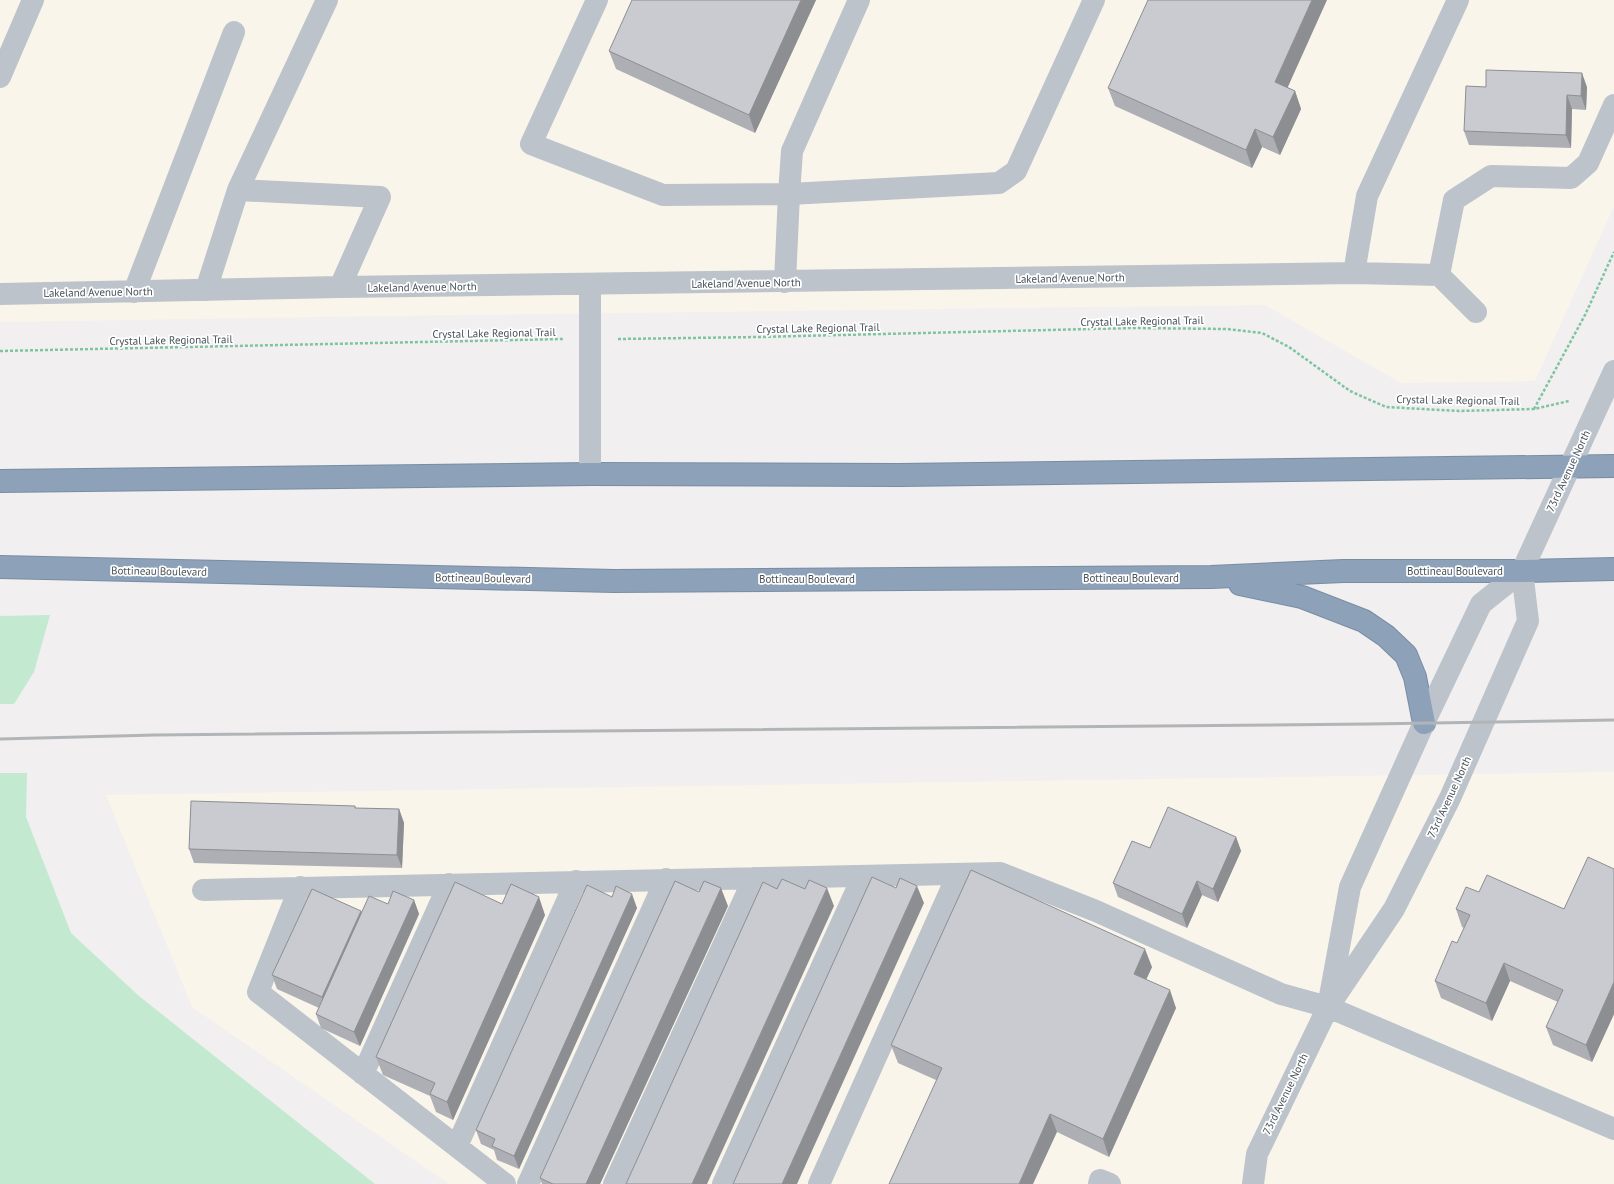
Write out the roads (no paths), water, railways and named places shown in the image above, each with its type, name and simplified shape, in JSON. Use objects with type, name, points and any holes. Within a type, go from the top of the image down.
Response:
[{"type":"highway","points":[[0,480],[590,474],[899,475],[1614,466]]},
{"type":"highway","name":"Bottineau Boulevard","points":[[0,567],[614,580],[1211,577],[1343,571],[1522,571],[1614,569]]},
{"type":"highway","points":[[1211,577],[1302,597],[1364,621],[1386,636],[1406,655],[1416,677],[1424,723]]},
{"type":"street","points":[[0,77],[33,0]]},
{"type":"street","points":[[206,290],[238,190],[327,0]]},
{"type":"street","points":[[597,0],[531,144],[663,195],[789,194],[999,183],[1016,171],[1094,0]]},
{"type":"street","points":[[786,282],[792,151],[859,0]]},
{"type":"street","points":[[1354,274],[1367,196],[1458,0]]},
{"type":"street","points":[[134,292],[234,32]]},
{"type":"street","points":[[1476,312],[1439,275],[1454,200],[1491,176],[1571,178],[1588,163],[1614,105]]},
{"type":"street","points":[[238,190],[380,198],[340,287]]},
{"type":"street","name":"Lakeland Avenue North","points":[[0,294],[340,287],[590,285],[1354,274],[1439,275]]},
{"type":"street","points":[[590,285],[590,474]]},
{"type":"street","name":"73rd Avenue North","points":[[1328,1007],[1350,887],[1424,723],[1481,604],[1522,571],[1614,371]]},
{"type":"street","name":"73rd Avenue North","points":[[1253,1184],[1256,1154],[1328,1007],[1394,909],[1450,798],[1528,622],[1522,571]]},
{"type":"street","points":[[202,890],[1000,872],[1096,911],[1282,994],[1328,1007],[1614,1129]]},
{"type":"street","points":[[819,1184],[958,874]]},
{"type":"street","points":[[722,1184],[863,876]]},
{"type":"street","points":[[614,1184],[754,878]]},
{"type":"street","points":[[528,1184],[666,879]]},
{"type":"street","points":[[457,1146],[576,881]]},
{"type":"street","points":[[363,1074],[449,884]]},
{"type":"street","points":[[300,887],[258,992],[505,1184]]},
{"type":"street","points":[[1099,1184],[1100,1180],[1110,1184]]},
{"type":"railway","points":[[0,739],[155,735],[1369,724],[1614,720]]}]
